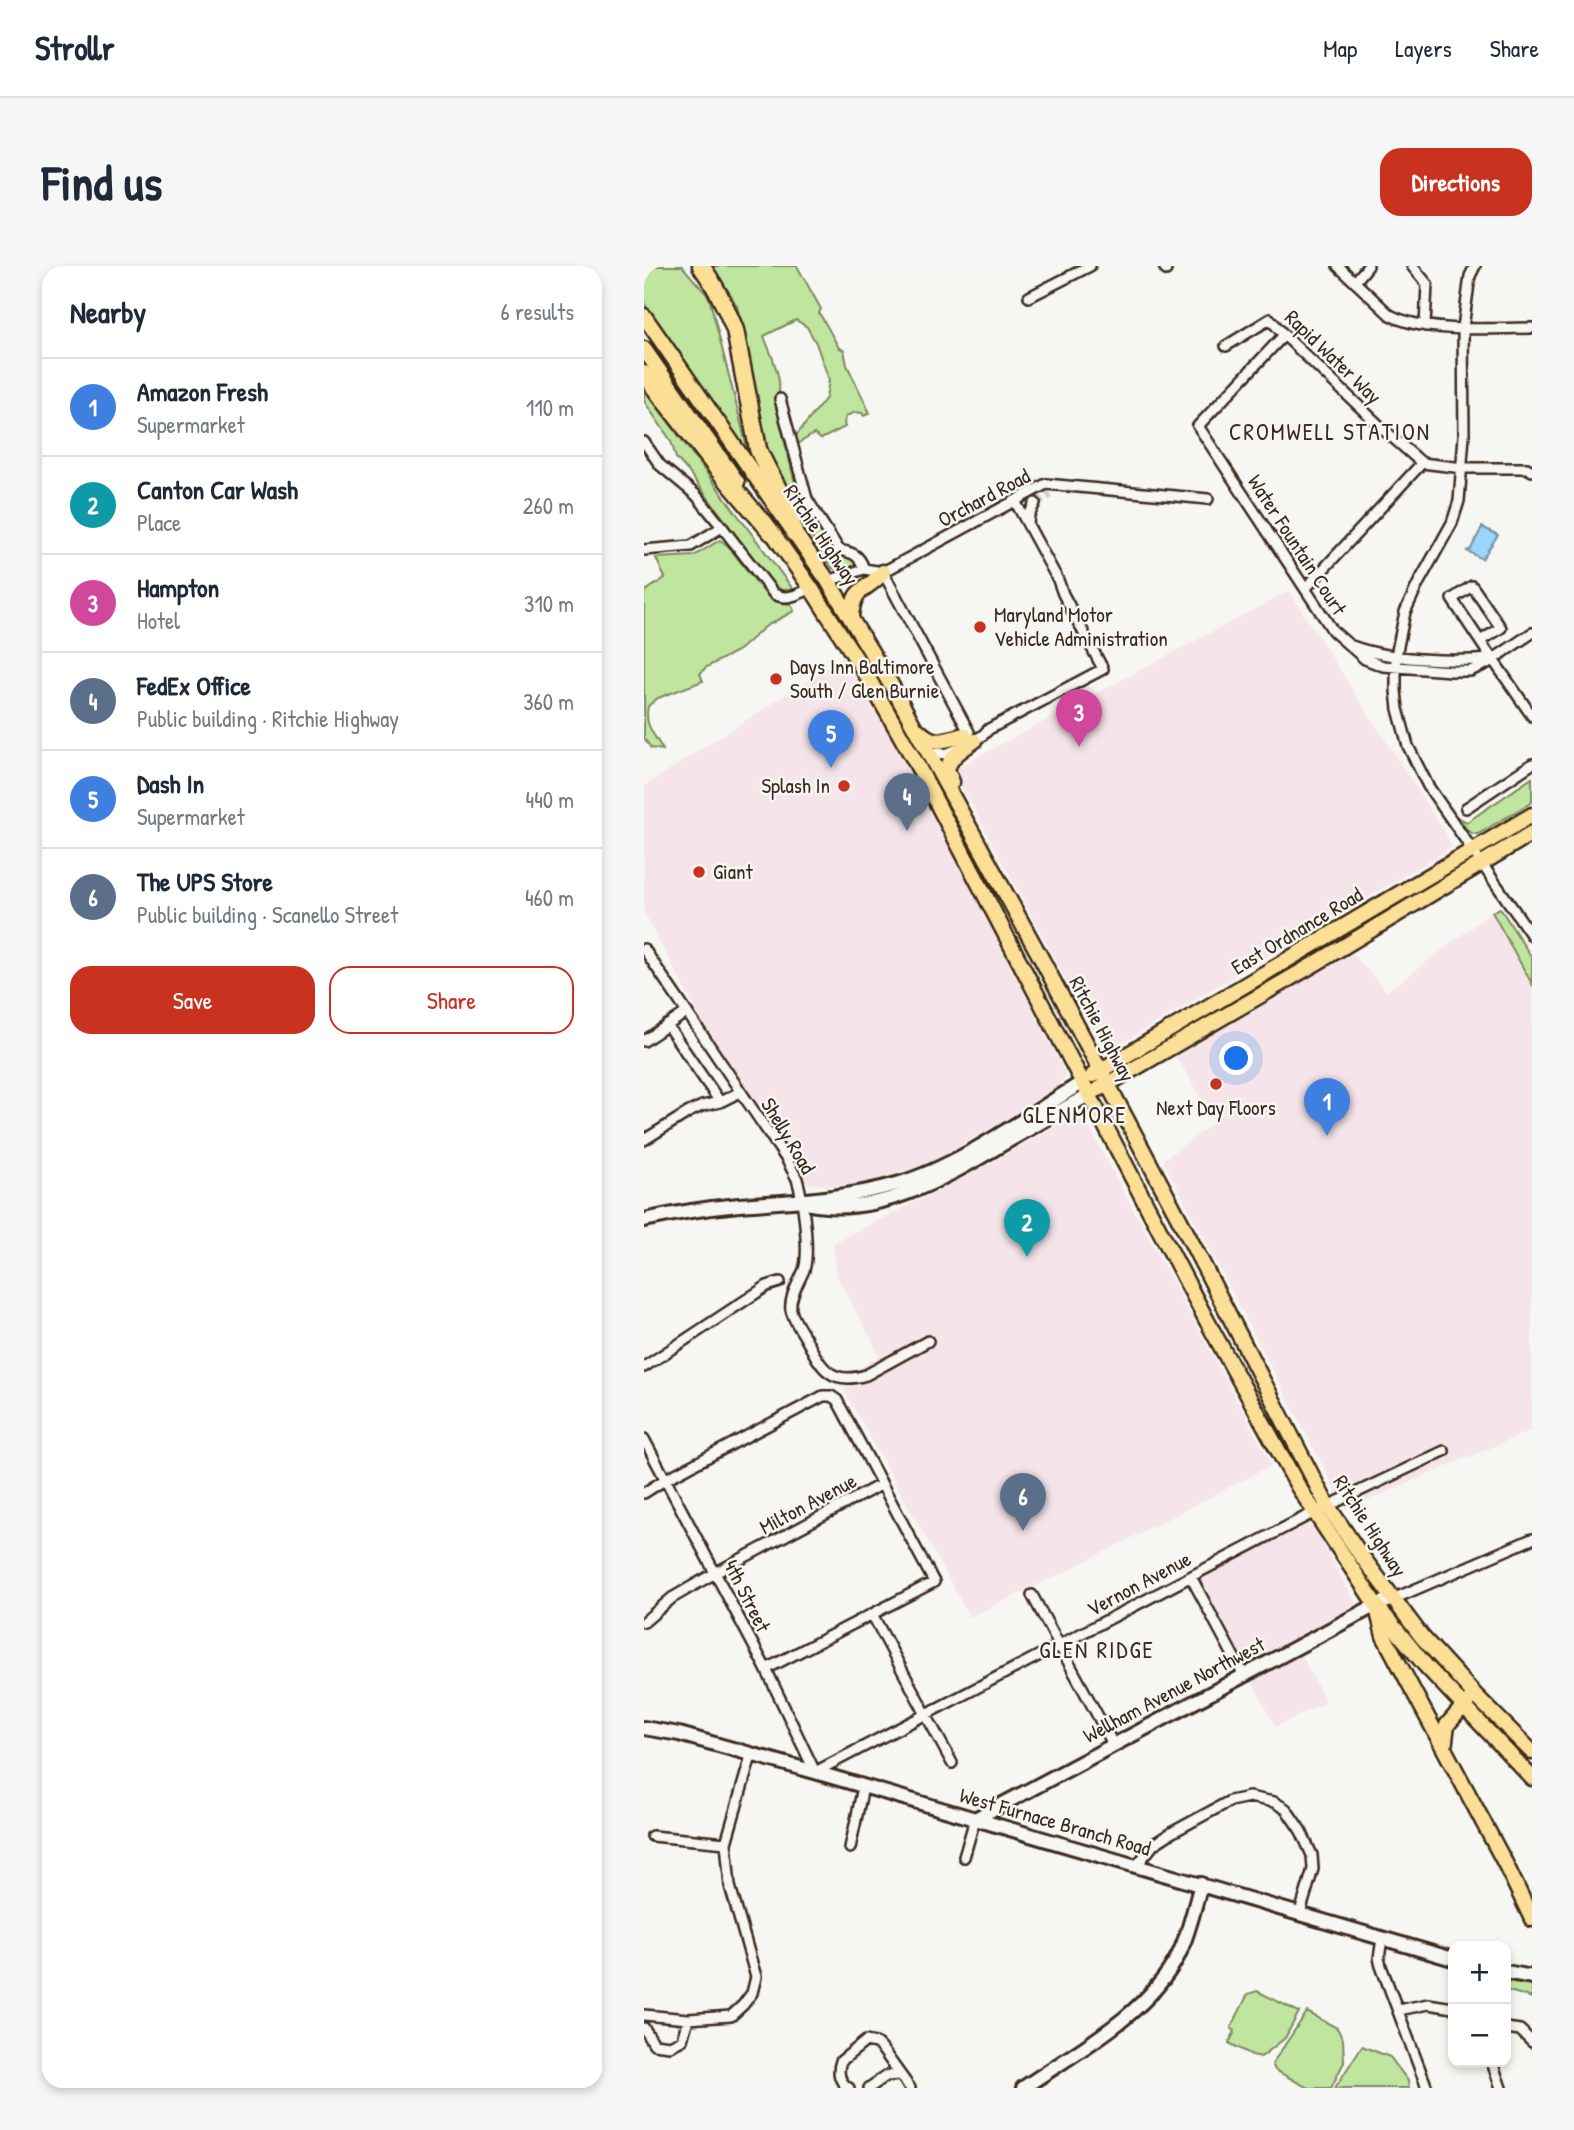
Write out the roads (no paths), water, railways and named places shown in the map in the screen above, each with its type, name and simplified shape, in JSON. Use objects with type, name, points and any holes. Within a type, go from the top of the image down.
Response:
[{"type":"highway","points":[[701,266],[722,298],[735,330],[758,449],[791,514],[794,533]]},
{"type":"highway","points":[[644,374],[716,467],[771,531]]},
{"type":"main road","name":"Ritchie Highway","points":[[644,316],[828,581],[934,755],[961,813],[1184,1228],[1328,1505],[1422,1637],[1532,1752]]},
{"type":"main road","name":"Ritchie Highway","points":[[644,349],[811,588],[875,691],[916,764],[1212,1331],[1314,1512],[1376,1605],[1425,1665],[1532,1778]]},
{"type":"main road","points":[[771,531],[800,558],[815,578],[828,581]]},
{"type":"main road","points":[[850,617],[856,595],[883,572]]},
{"type":"main road","points":[[811,588],[819,588],[824,592],[843,620],[859,631]]},
{"type":"main road","points":[[914,726],[926,738],[937,742],[969,736]]},
{"type":"main road","points":[[961,813],[960,797],[947,770],[948,763],[969,736]]},
{"type":"main road","name":"East Ordnance Road","points":[[1086,1088],[1532,815]]},
{"type":"main road","name":"East Ordnance Road","points":[[1103,1077],[1532,833]]},
{"type":"main road","points":[[963,856],[980,871],[1004,911],[1016,912]]},
{"type":"main road","points":[[1376,1605],[1384,1636],[1532,1919]]},
{"type":"main road","points":[[1444,1748],[1447,1726],[1475,1695]]},
{"type":"street","points":[[1029,297],[1090,266]]},
{"type":"street","points":[[1338,266],[1390,315],[1399,320],[1425,326],[1532,328]]},
{"type":"street","points":[[1355,282],[1368,266]]},
{"type":"street","points":[[1412,266],[1427,284],[1425,326]]},
{"type":"street","points":[[1475,266],[1470,276],[1463,328],[1463,468],[1459,501],[1452,523],[1405,612],[1396,656],[1398,709],[1408,746],[1428,786],[1532,936]]},
{"type":"street","name":"Rapid Water Way","points":[[1226,346],[1270,319],[1422,463]]},
{"type":"street","name":"Water Fountain Court","points":[[1284,335],[1198,426],[1334,631],[1365,659],[1382,666],[1451,671],[1470,671],[1532,633]]},
{"type":"street","points":[[780,399],[807,499],[839,550],[860,557],[864,569]]},
{"type":"street","points":[[644,443],[660,465],[696,495],[774,594],[789,597],[811,588]]},
{"type":"street","points":[[1306,589],[1422,463],[1463,468],[1527,468],[1532,471]]},
{"type":"street","name":"Orchard Road","points":[[883,572],[1046,484],[1208,499]]},
{"type":"street","points":[[1049,494],[1057,491],[1091,492],[1103,489]]},
{"type":"street","points":[[934,755],[946,754],[969,736],[989,729],[1103,669],[1015,501]]},
{"type":"street","points":[[1028,524],[1035,503]]},
{"type":"street","points":[[644,550],[681,549],[722,527]]},
{"type":"street","points":[[828,581],[864,569],[883,572],[969,736]]},
{"type":"street","points":[[1480,641],[1501,628],[1472,586],[1452,599],[1480,641],[1532,716]]},
{"type":"street","name":"Water Fountain Court","points":[[1348,645],[1366,652],[1396,656],[1493,659]]},
{"type":"street","points":[[1466,808],[1532,764]]},
{"type":"street","name":"Shelly Road","points":[[644,949],[793,1171],[802,1202],[806,1252],[805,1267],[790,1302],[791,1313],[821,1366],[837,1377],[857,1378],[929,1341]]},
{"type":"street","points":[[646,1036],[687,1012]]},
{"type":"street","points":[[667,1025],[720,1102]]},
{"type":"street","points":[[644,1220],[703,1209],[802,1202],[825,1207],[864,1205],[927,1186],[963,1167],[1086,1088]]},
{"type":"street","points":[[644,1140],[689,1112],[740,1092]]},
{"type":"street","points":[[644,1367],[767,1286],[780,1282]]},
{"type":"street","points":[[644,1493],[824,1396],[837,1400],[934,1582],[766,1669]]},
{"type":"street","name":"4th Street","points":[[644,1439],[766,1669],[815,1772]]},
{"type":"street","name":"Vernon Avenue","points":[[815,1772],[1314,1512],[1444,1451]]},
{"type":"street","name":"Milton Avenue","points":[[644,1622],[671,1598],[882,1484]]},
{"type":"street","points":[[1393,1599],[1532,1539]]},
{"type":"street","points":[[1191,1577],[1243,1674]]},
{"type":"street","points":[[1032,1595],[1112,1744]]},
{"type":"street","name":"Wellham Avenue Northwest","points":[[975,1819],[1243,1674],[1376,1605],[1393,1599]]},
{"type":"street","points":[[872,1614],[952,1763]]},
{"type":"street","name":"West Furnace Branch Road","points":[[644,1728],[679,1734],[815,1772],[1448,1958]]},
{"type":"street","points":[[644,2015],[688,2019],[731,2016],[752,1993],[756,1977],[730,1886],[726,1843],[751,1755]]},
{"type":"street","points":[[850,1848],[863,1787]]},
{"type":"street","points":[[1138,1865],[1154,1844],[1230,1801],[1249,1797],[1274,1802],[1286,1809],[1301,1831],[1312,1855],[1313,1869],[1300,1913]]},
{"type":"street","points":[[964,1857],[975,1819]]},
{"type":"street","points":[[652,1836],[726,1843]]},
{"type":"street","points":[[1023,2088],[1128,2015],[1160,1984],[1179,1954],[1201,1884]]},
{"type":"street","points":[[1382,1939],[1379,1958],[1381,1966],[1427,2088]]},
{"type":"street","points":[[1511,1973],[1532,1977]]},
{"type":"street","points":[[1399,2010],[1428,2004],[1448,2007]]},
{"type":"street","points":[[644,2028],[654,2044],[670,2046],[682,2040],[688,2019]]},
{"type":"street","points":[[1511,2029],[1520,2030],[1532,2042]]},
{"type":"street","points":[[849,2088],[841,2081],[839,2066],[841,2061],[866,2041],[876,2043],[882,2049],[911,2088]]},
{"type":"street","points":[[1494,2067],[1501,2088]]},
{"type":"street","points":[[869,2088],[886,2076],[901,2075]]},
{"type":"water","points":[[1482,527],[1498,535],[1482,559],[1467,551],[1471,549]]},
{"type":"tunnel","points":[[1035,503],[1050,494]]},
{"type":"place","name":"Maryland Motor Vehicle Administration","points":[[980,627]]},
{"type":"place","name":"Days Inn Baltimore South / Glen Burnie","points":[[776,679]]},
{"type":"place","name":"Hampton","points":[[1079,747]]},
{"type":"place","name":"Dash In","points":[[831,768]]},
{"type":"place","name":"Splash In","points":[[844,786]]},
{"type":"place","name":"FedEx Office","points":[[907,831]]},
{"type":"place","name":"Giant","points":[[699,872]]},
{"type":"place","name":"Next Day Floors","points":[[1216,1084]]},
{"type":"place","name":"Amazon Fresh","points":[[1327,1136]]},
{"type":"place","name":"Canton Car Wash","points":[[1027,1257]]},
{"type":"place","name":"The UPS Store","points":[[1023,1531]]},
{"type":"district","name":"CROMWELL STATION","points":[[1330,432]]},
{"type":"district","name":"GLENMORE","points":[[1075,1115]]},
{"type":"district","name":"GLEN RIDGE","points":[[1097,1650]]}]
